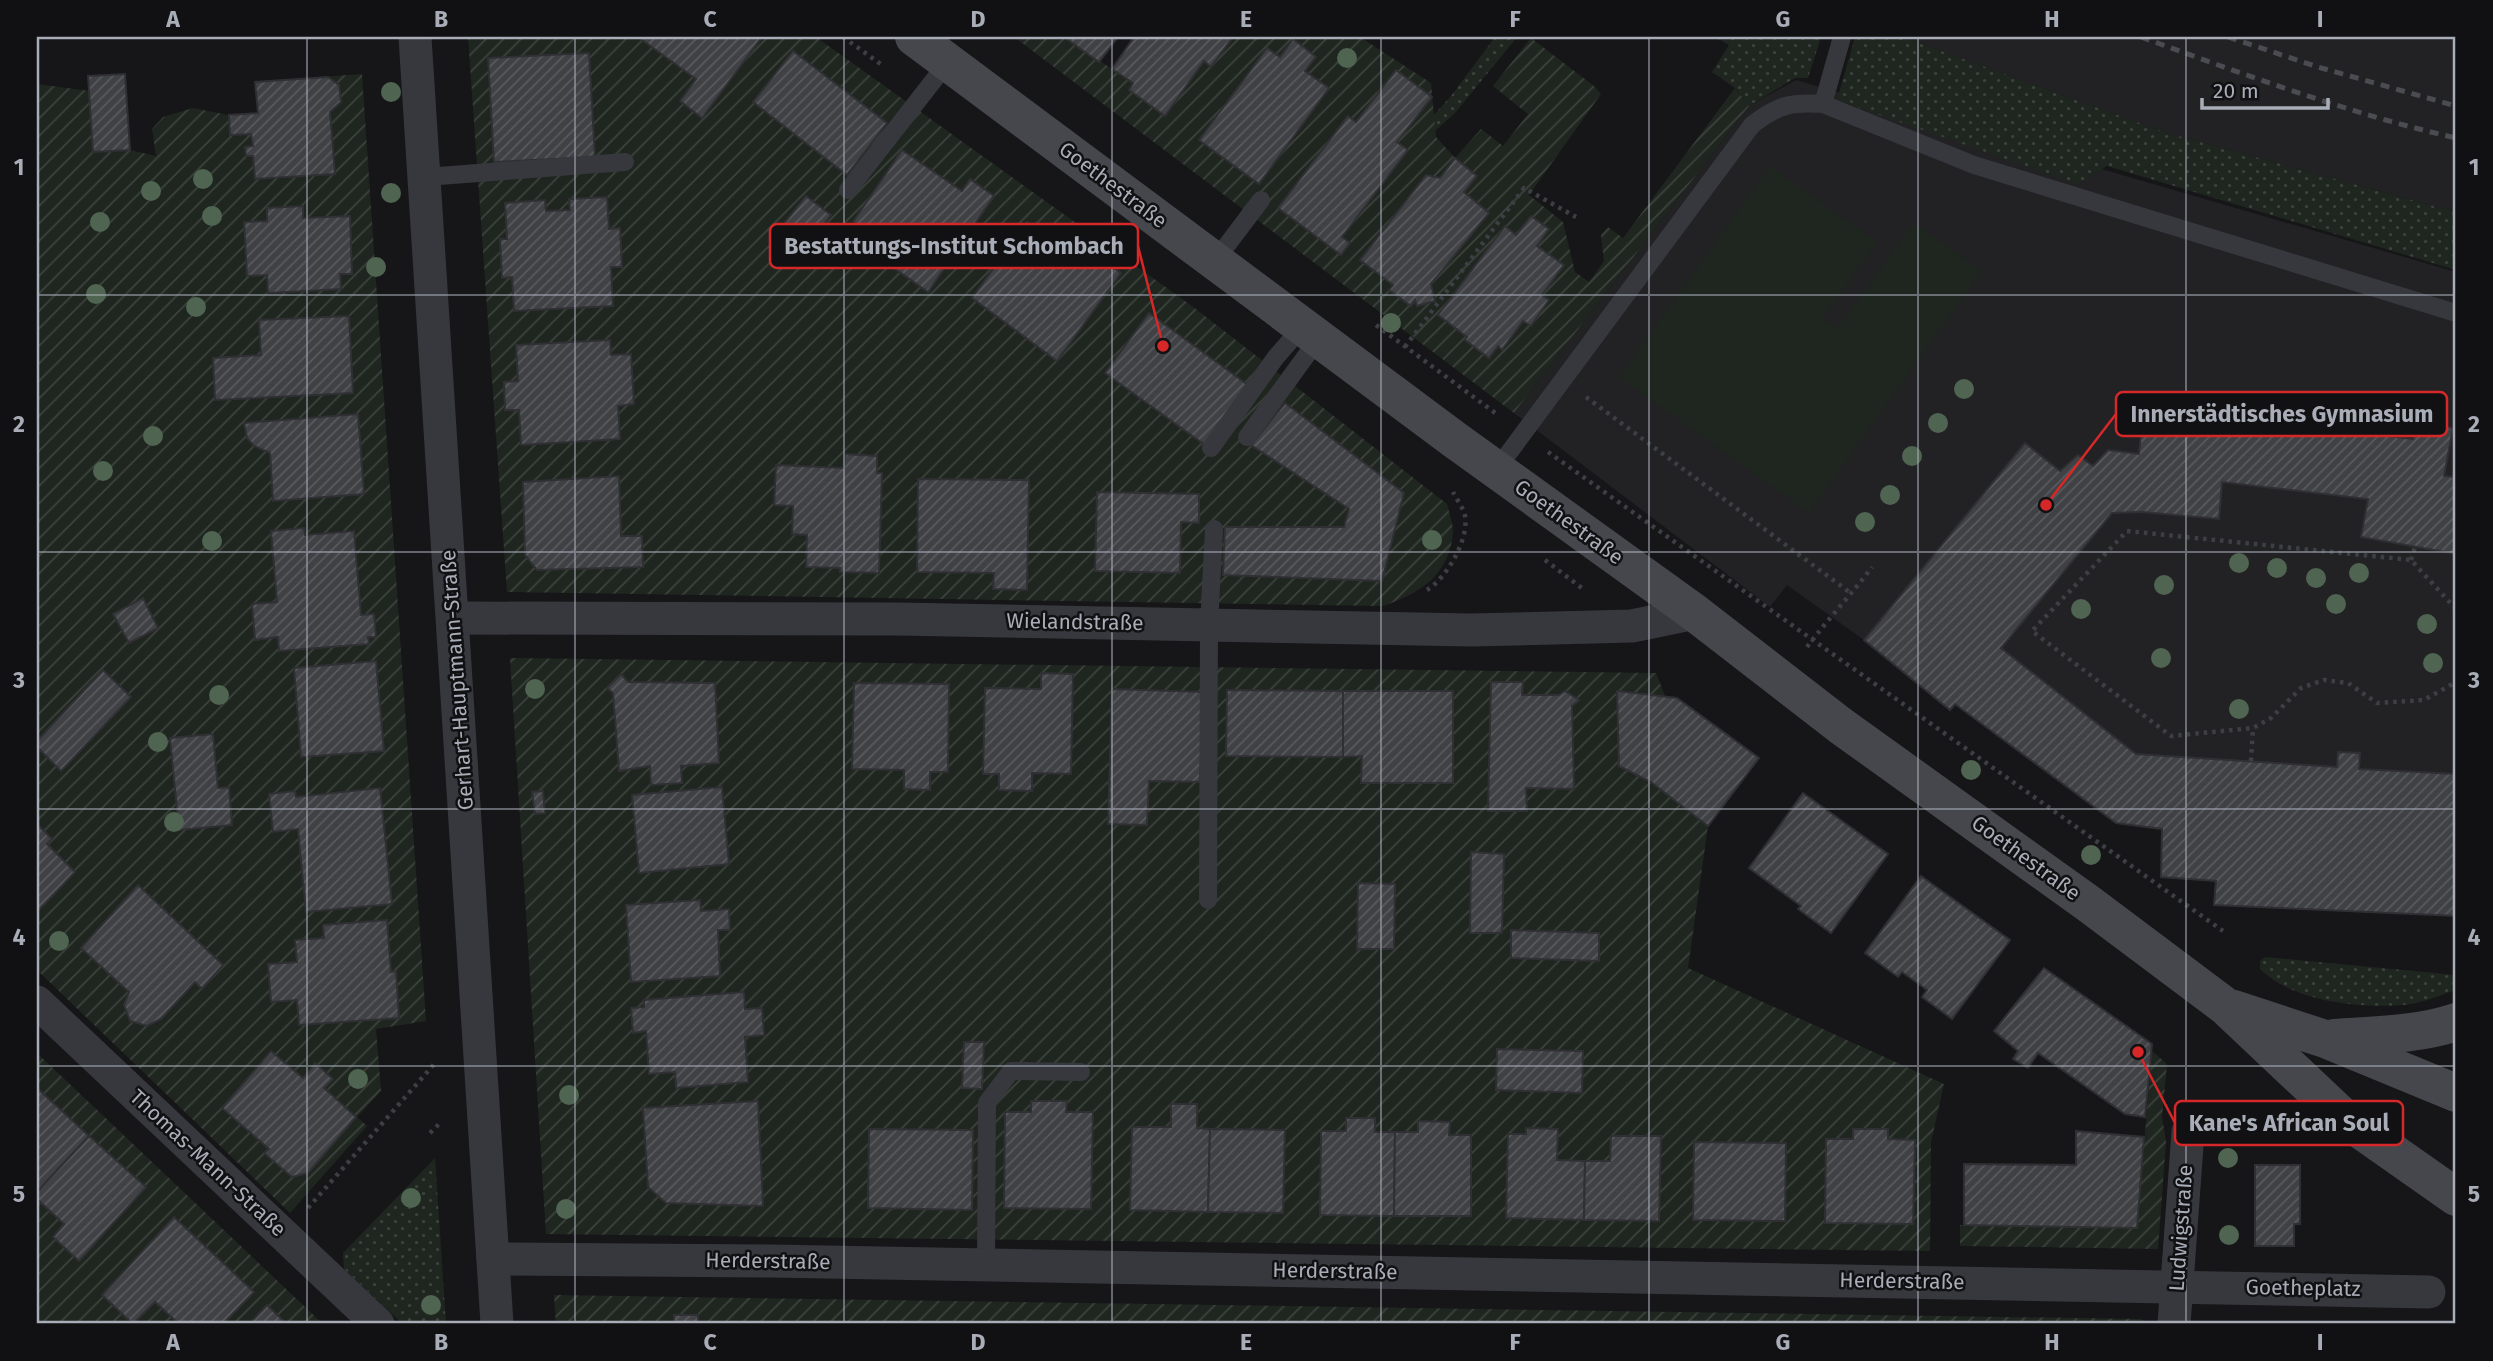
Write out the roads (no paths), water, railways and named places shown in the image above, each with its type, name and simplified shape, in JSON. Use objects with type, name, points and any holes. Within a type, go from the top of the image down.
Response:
[{"type":"street","name":"Gerhart-Hauptmann-Straße","points":[[415,37],[497,1324]]},
{"type":"street","name":"Goethestraße","points":[[914,37],[1496,470],[1695,613],[1841,726],[2089,904],[2225,1006]]},
{"type":"street","name":"Wielandstraße","points":[[454,618],[898,619],[1471,630],[1632,626],[1695,613]]},
{"type":"street","name":"Thomas-Mann-Straße","points":[[37,1002],[378,1324]]},
{"type":"street","points":[[2225,1006],[2325,1039],[2456,1093]]},
{"type":"street","points":[[2225,1006],[2345,1119],[2456,1197]]},
{"type":"street","points":[[2325,1039],[2384,1034],[2456,1022]]},
{"type":"street","name":"Ludwigstraße","points":[[2174,1324],[2188,1132]]},
{"type":"street","name":"Herderstraße","points":[[493,1259],[2176,1286]]},
{"type":"street","name":"Goetheplatz","points":[[2176,1286],[2430,1292]]},
{"type":"lane","points":[[1823,104],[1825,89],[1842,37]]},
{"type":"lane","points":[[848,190],[948,62]]},
{"type":"lane","points":[[1496,470],[1752,125],[1773,109],[1801,103],[1823,104],[1974,165],[2456,313]]},
{"type":"lane","points":[[425,177],[625,162]]},
{"type":"lane","points":[[1215,261],[1261,200]]},
{"type":"lane","points":[[1247,436],[1311,332]]},
{"type":"lane","points":[[1211,448],[1276,357],[1311,332]]},
{"type":"lane","points":[[1208,900],[1209,625],[1214,529]]},
{"type":"lane","points":[[986,1265],[987,1103],[1011,1071],[1081,1072]]},
{"type":"railway","points":[[2141,37],[2337,105],[2456,138]]},
{"type":"railway","points":[[2228,37],[2318,67],[2456,106]]},
{"type":"place","name":"Bestattungs-Institut Schombach","points":[[1163,346]]},
{"type":"place","name":"Innerstädtisches Gymnasium","points":[[2046,505]]},
{"type":"place","name":"Kane's African Soul","points":[[2138,1052]]}]
